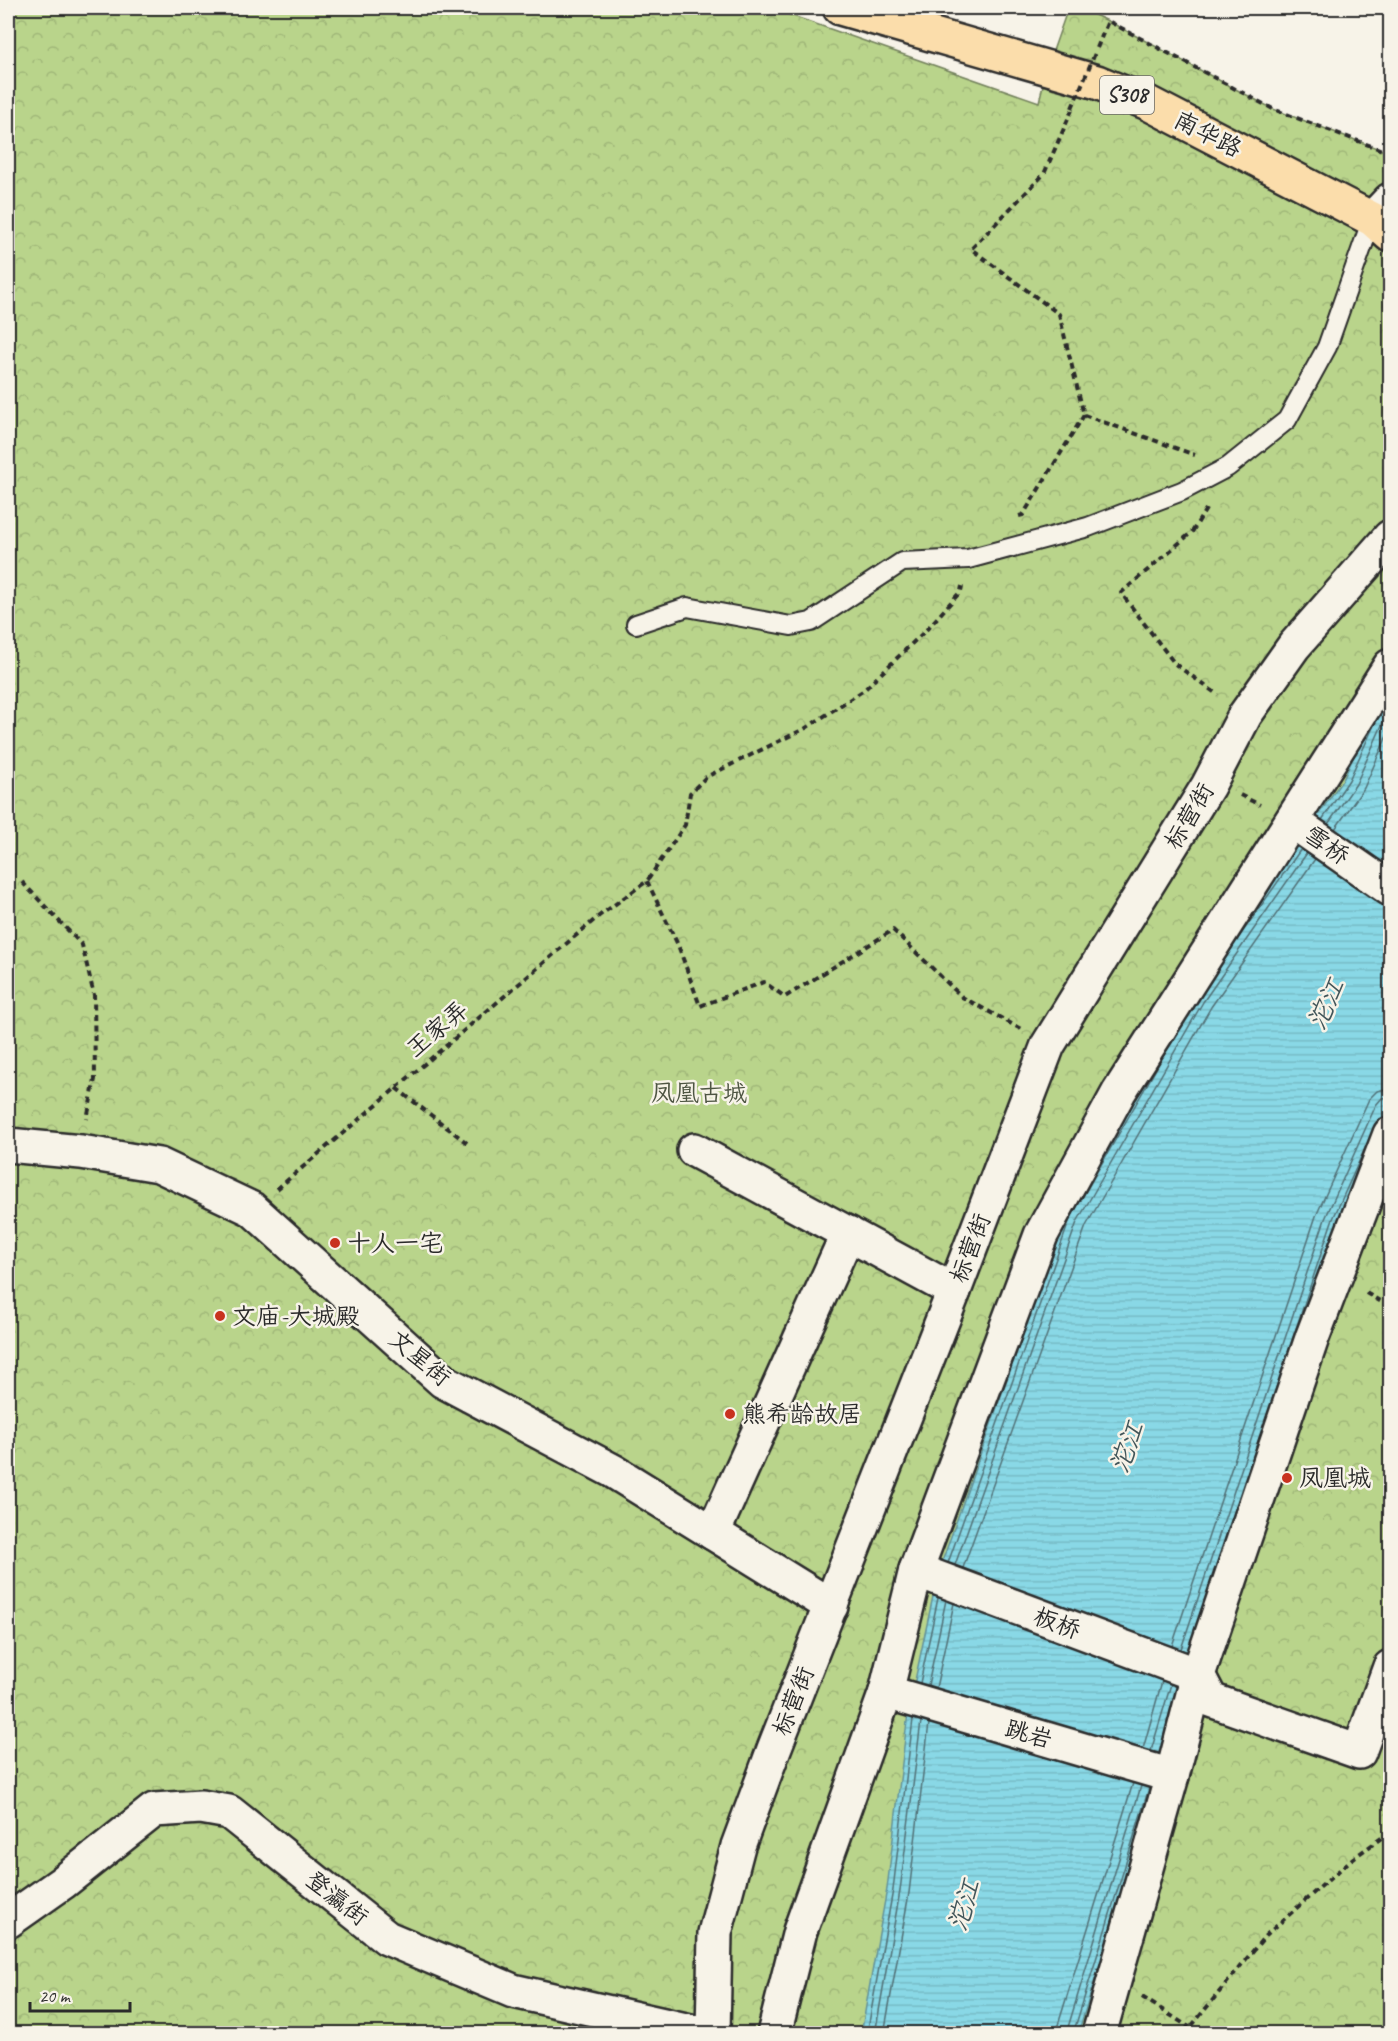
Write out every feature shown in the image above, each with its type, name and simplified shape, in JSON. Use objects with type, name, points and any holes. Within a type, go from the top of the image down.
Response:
[{"type":"main road","name":"南华路","points":[[840,8],[1096,82],[1148,103],[1384,218]]},
{"type":"street","name":"标营街","points":[[713,2034],[715,1933],[738,1846],[1047,1045],[1208,786],[1245,715],[1294,646],[1390,537]]},
{"type":"street","points":[[774,2034],[800,1931],[886,1692],[916,1570],[1041,1235],[1119,1092],[1390,666]]},
{"type":"street","name":"雪桥","points":[[1292,821],[1390,889]]},
{"type":"street","points":[[1099,2034],[1198,1675],[1312,1338],[1390,1134]]},
{"type":"street","name":"文星街","points":[[8,1145],[81,1152],[159,1165],[252,1209],[443,1381],[613,1471],[831,1606]]},
{"type":"street","points":[[694,1150],[954,1291]]},
{"type":"street","points":[[712,1533],[848,1233]]},
{"type":"street","name":"板桥","points":[[916,1570],[1198,1675]]},
{"type":"street","points":[[1198,1675],[1211,1700],[1359,1752],[1390,1667]]},
{"type":"street","name":"跳岩","points":[[886,1692],[1172,1776]]},
{"type":"street","name":"登瀛街","points":[[8,1921],[62,1883],[154,1810],[201,1807],[229,1812],[387,1938],[513,1991],[704,2034]]},
{"type":"lane","points":[[636,624],[687,607],[791,626],[811,622],[902,562],[968,559],[1088,528],[1182,491],[1228,467],[1287,420],[1327,347],[1384,218]]},
{"type":"path","points":[[1012,518],[1023,515],[1084,415],[1059,314],[971,249],[1044,174],[1108,21],[1273,109],[1390,153]]},
{"type":"path","points":[[1084,415],[1228,467],[1192,532],[1121,593],[1174,664],[1245,715]]},
{"type":"path","name":"王家弄","points":[[252,1209],[599,916],[647,881],[685,825],[690,793],[706,777],[806,728],[864,690],[961,591],[968,559]]},
{"type":"path","points":[[1208,786],[1232,791],[1292,821]]},
{"type":"path","points":[[647,881],[678,945],[699,1006],[765,982],[785,997],[893,930],[962,997],[1047,1045]]},
{"type":"path","points":[[22,882],[82,945],[94,994],[95,1079],[81,1152]]},
{"type":"path","points":[[396,1088],[467,1143]]},
{"type":"path","points":[[1185,2034],[1265,1936],[1352,1860],[1390,1832]]},
{"type":"path","points":[[1114,1979],[1189,2027]]},
{"type":"green space","name":"凤凰古城","points":[[8,8],[770,8],[1039,102],[1047,68],[1068,8],[1079,8],[1108,21],[1273,109],[1390,153],[1390,2033],[8,2034]]},
{"type":"water","name":"沱江","points":[[1390,683],[1390,1104],[1338,1223],[1199,1637],[1138,1845],[1078,2033],[861,2034],[887,1889],[908,1713],[938,1573],[1065,1216],[1192,995],[1344,778],[1380,697]]},
{"type":"place","name":"十人一宅","points":[[335,1243]]},
{"type":"place","name":"文庙-大城殿","points":[[220,1316]]},
{"type":"place","name":"熊希龄故居","points":[[730,1414]]},
{"type":"place","name":"凤凰城","points":[[1287,1478]]}]
